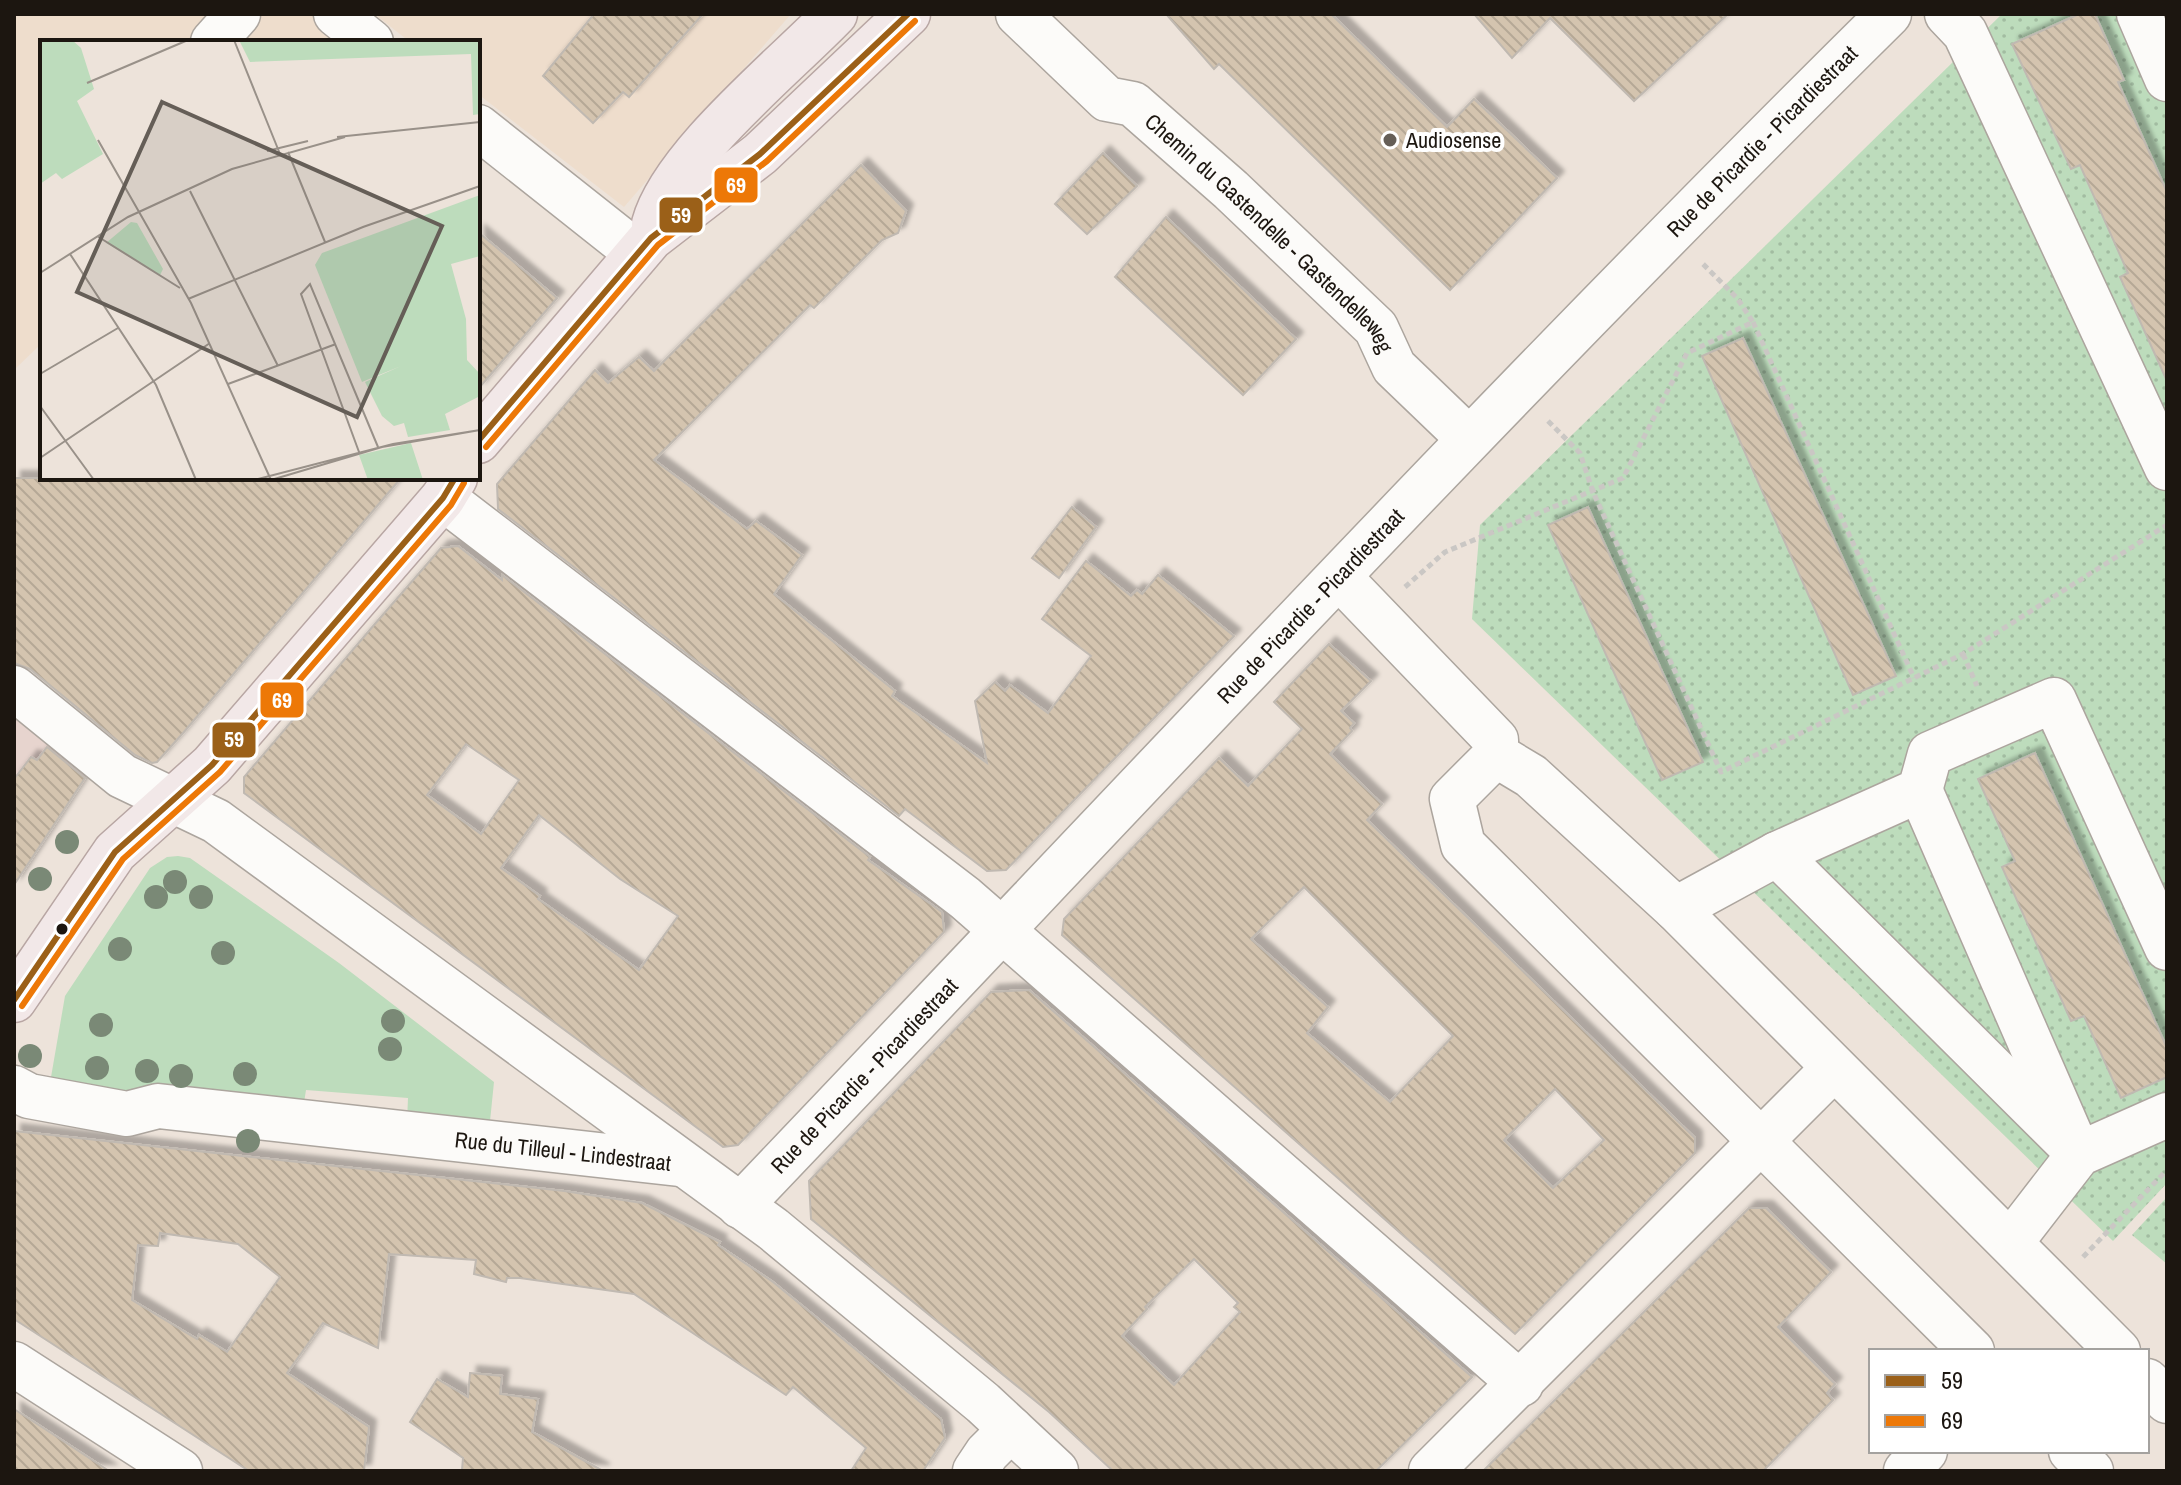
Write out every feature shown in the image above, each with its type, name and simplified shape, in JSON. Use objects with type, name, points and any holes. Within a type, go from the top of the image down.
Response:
[{"type":"main road","points":[[644,246],[660,204],[706,143],[835,14]]},
{"type":"main road","points":[[480,439],[644,246],[760,154],[908,14]]},
{"type":"main road","points":[[14,1000],[115,852],[212,765],[449,488]]},
{"type":"street","points":[[215,40],[238,14]]},
{"type":"street","name":"Chemin du Gastendelle - Gastendelleweg","points":[[1018,14],[1107,99],[1133,104],[1231,190],[1376,328],[1394,367],[1469,439]]},
{"type":"street","name":"Rue de Picardie - Picardiestraat","points":[[740,1206],[1670,230],[1889,14]]},
{"type":"street","points":[[1947,14],[1965,33],[2167,468]]},
{"type":"street","points":[[2139,14],[2167,79]]},
{"type":"street","points":[[480,128],[644,246]]},
{"type":"street","points":[[449,488],[965,898],[1521,1384]]},
{"type":"street","points":[[1339,577],[1496,740],[1496,755],[1452,799],[1463,845],[1970,1349]]},
{"type":"street","points":[[14,688],[122,776],[216,821],[681,1164]]},
{"type":"street","points":[[2079,1154],[1920,790],[1930,754],[2054,700],[2167,948]]},
{"type":"street","points":[[1496,755],[1531,776],[1676,909],[2116,1349]]},
{"type":"street","points":[[1676,909],[1777,854],[1920,790]]},
{"type":"street","points":[[1777,854],[2079,1154]]},
{"type":"street","points":[[1431,1471],[1833,1069]]},
{"type":"street","name":"Rue du Tilleul - Lindestraat","points":[[14,1088],[29,1096],[127,1114],[158,1106],[681,1164],[773,1229],[1011,1429],[1056,1471]]},
{"type":"street","points":[[2011,1242],[2079,1154],[2167,1115]]},
{"type":"street","points":[[14,1364],[180,1471]]},
{"type":"street","points":[[2149,1383],[2167,1401]]},
{"type":"street","points":[[975,1471],[987,1453],[1011,1429]]},
{"type":"street","points":[[1906,1471],[1923,1453]]},
{"type":"street","points":[[2073,1453],[2091,1471]]},
{"type":"path","points":[[1729,289],[1753,322],[1914,678]]},
{"type":"path","points":[[1375,614],[1445,552],[1623,478],[1687,353],[1753,322]]},
{"type":"path","points":[[1574,447],[1580,453],[1593,492],[1721,772],[1963,654],[2167,525]]},
{"type":"path","points":[[1963,654],[1982,698]]},
{"type":"path","points":[[2056,1288],[2167,1170]]},
{"type":"shaded area","points":[[14,14],[791,14],[624,207],[480,96],[480,40],[407,40],[377,16],[352,40],[40,40],[40,345],[14,370]]},
{"type":"shaded area","points":[[14,711],[90,770],[14,885]]},
{"type":"green space","points":[[2002,14],[2167,14],[2167,1183],[2113,1241],[1472,619],[1480,525]]},
{"type":"green space","points":[[167,857],[190,858],[339,963],[494,1082],[489,1131],[407,1122],[408,1098],[306,1090],[303,1109],[50,1083],[65,996],[150,868]]},
{"type":"green space","points":[[2167,1197],[2167,1264],[2132,1235]]},
{"type":"building","points":[[594,14],[703,14],[629,97],[623,92],[593,123],[543,76]]},
{"type":"building","points":[[1166,14],[1331,14],[1447,127],[1474,99],[1557,178],[1450,290],[1219,64],[1214,69]]},
{"type":"building","points":[[1474,14],[1728,14],[1634,101],[1550,18],[1512,58]]},
{"type":"building","points":[[2079,14],[2095,14],[2124,80],[2118,82],[2167,192],[2167,381],[2120,277],[2128,273],[2080,165],[2071,169],[2012,44]]},
{"type":"building","points":[[1103,153],[1137,186],[1087,234],[1055,204]]},
{"type":"building","points":[[861,165],[906,211],[898,233],[882,240],[814,308],[810,305],[654,460],[747,529],[756,521],[802,555],[774,594],[895,691],[892,696],[987,763],[975,701],[995,682],[1005,691],[1010,685],[1048,713],[1091,656],[1042,619],[1086,561],[1131,596],[1137,590],[1142,594],[1158,575],[1234,636],[1006,870],[987,871],[905,809],[899,816],[498,509],[497,484],[595,370],[608,383],[639,357],[654,371]]},
{"type":"building","points":[[1166,217],[1296,339],[1243,395],[1115,277]]},
{"type":"building","points":[[480,234],[557,298],[480,387]]},
{"type":"building","points":[[1743,338],[1896,676],[1853,695],[1702,356]]},
{"type":"building","points":[[14,478],[399,480],[157,762],[152,763],[135,755],[30,669],[14,663]]},
{"type":"building","points":[[1072,507],[1096,527],[1059,578],[1032,558]]},
{"type":"building","points":[[1588,507],[1703,762],[1662,780],[1548,525]]},
{"type":"building","points":[[458,546],[502,580],[502,575],[870,857],[868,860],[942,912],[944,932],[738,1145],[723,1147],[244,793],[244,777],[441,548]],"holes":[[[466,744],[519,780],[481,834],[427,795]],[[539,815],[620,879],[678,916],[639,970],[538,899],[540,896],[501,868]]]},
{"type":"building","points":[[1329,644],[1371,681],[1341,711],[1354,723],[1350,728],[1352,731],[1330,754],[1382,804],[1367,820],[1695,1138],[1695,1153],[1515,1334],[1062,935],[1064,919],[1219,758],[1248,786],[1302,729],[1274,702]],"holes":[[[1304,887],[1453,1036],[1390,1102],[1307,1033],[1328,1007],[1251,939]],[[1555,1089],[1604,1140],[1553,1188],[1504,1140]]]},
{"type":"building","points":[[47,747],[85,778],[14,885],[14,779],[31,757],[37,760]]},
{"type":"building","points":[[2035,753],[2167,1048],[2167,1077],[2121,1098],[2084,1016],[2071,1021],[2002,867],[2015,861],[1978,779]]},
{"type":"building","points":[[1029,990],[1472,1377],[1376,1471],[1113,1471],[1049,1412],[811,1219],[809,1181],[991,992]],"holes":[[[1194,1259],[1238,1303],[1234,1307],[1240,1312],[1174,1385],[1122,1336],[1147,1309],[1145,1307]]]},
{"type":"building","points":[[14,1131],[564,1191],[642,1203],[720,1242],[718,1245],[773,1282],[941,1419],[945,1438],[923,1471],[851,1471],[866,1448],[793,1387],[786,1395],[634,1294],[520,1278],[507,1278],[506,1282],[474,1274],[476,1260],[389,1254],[378,1348],[323,1323],[287,1373],[369,1427],[364,1471],[249,1471],[14,1319]],"holes":[[[160,1233],[238,1244],[280,1277],[227,1352],[199,1335],[197,1339],[132,1300],[138,1245],[158,1246]]]},
{"type":"building","points":[[1749,1208],[1766,1208],[1831,1272],[1778,1327],[1835,1384],[1827,1393],[1833,1400],[1763,1471],[1483,1471]]},
{"type":"building","points":[[470,1373],[502,1376],[500,1394],[538,1399],[532,1432],[603,1471],[462,1470],[463,1458],[410,1422],[437,1379],[468,1397]]},
{"type":"building","points":[[14,1409],[51,1433],[109,1471],[14,1471]]},
{"type":"transit line","name":"59","points":[[480,439],[651,238],[760,154],[908,14]]},
{"type":"transit line","name":"69","points":[[486,447],[658,245],[767,161],[915,21]]},
{"type":"transit line","name":"59","points":[[14,1000],[115,852],[212,765],[443,498],[454,480]]},
{"type":"transit line","name":"69","points":[[22,1006],[123,859],[220,772],[451,505],[464,483]]},
{"type":"place","name":"Audiosense","points":[[1390,140]]}]
